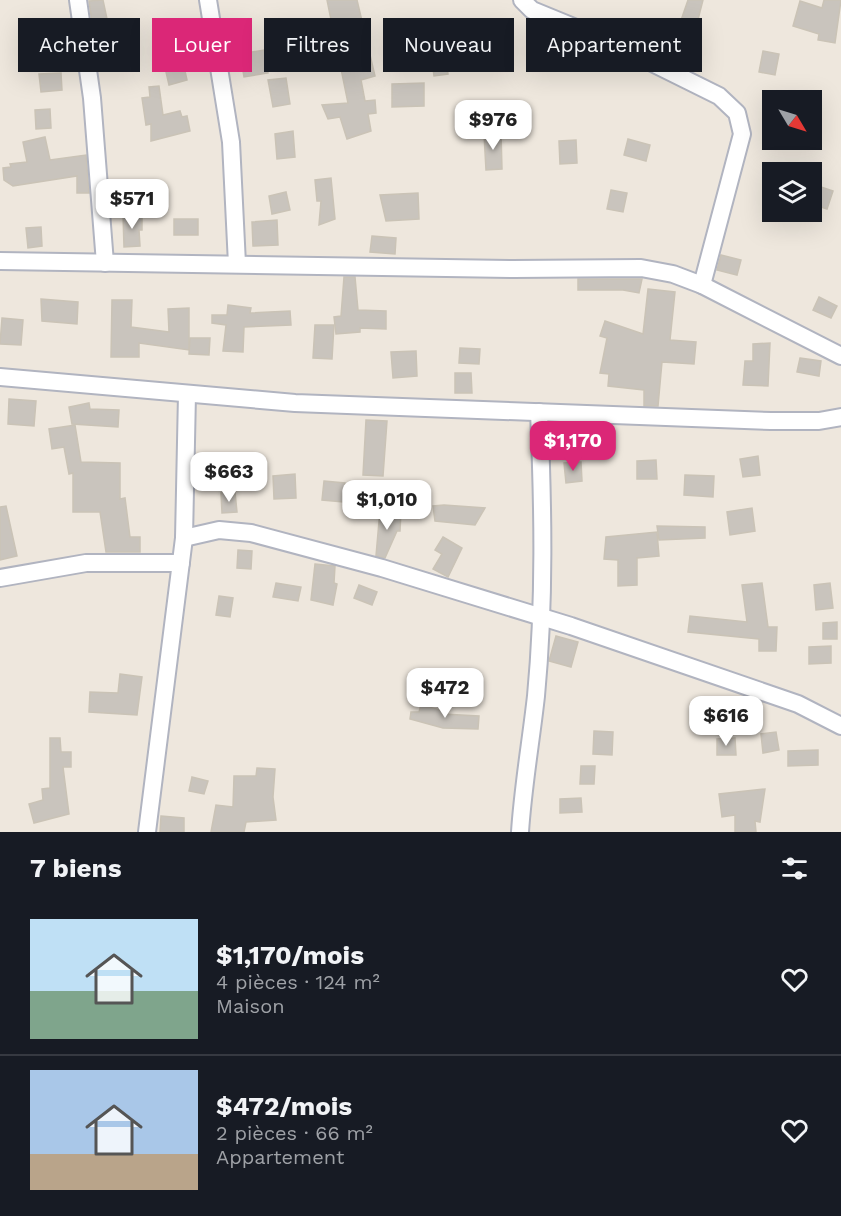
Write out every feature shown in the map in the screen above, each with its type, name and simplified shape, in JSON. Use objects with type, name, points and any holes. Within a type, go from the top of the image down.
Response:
[{"type":"street","points":[[78,0],[92,98],[105,263]]},
{"type":"street","points":[[208,0],[231,142],[237,264]]},
{"type":"street","points":[[522,0],[532,10],[610,42],[720,96],[737,112],[742,134],[702,285]]},
{"type":"street","points":[[0,261],[641,268],[673,274],[702,285],[841,356]]},
{"type":"street","points":[[0,377],[295,403],[771,421],[819,421],[841,417]]},
{"type":"street","points":[[147,832],[184,538],[187,394]]},
{"type":"street","points":[[520,832],[536,695],[541,617],[543,504],[539,412]]},
{"type":"street","points":[[184,538],[219,530],[251,533],[382,568],[541,617],[798,704],[841,726]]},
{"type":"street","points":[[0,578],[86,563],[181,563]]},
{"type":"building","points":[[103,0],[107,18],[91,18],[89,1]]},
{"type":"building","points":[[327,0],[357,0],[361,18],[331,18]]},
{"type":"building","points":[[688,0],[703,0],[698,18],[682,18]]},
{"type":"building","points":[[824,0],[841,0],[835,43],[818,40],[819,34],[793,26],[800,1],[822,8]]},
{"type":"building","points":[[264,50],[264,72],[268,73],[244,77],[243,72],[252,72],[252,52]]},
{"type":"building","points":[[763,51],[779,54],[775,75],[759,72]]},
{"type":"building","points":[[371,59],[375,76],[361,80],[365,101],[375,100],[376,113],[368,114],[371,131],[347,139],[340,117],[328,119],[322,105],[348,103],[342,72],[371,72]]},
{"type":"building","points":[[166,72],[185,72],[187,80],[169,85]]},
{"type":"building","points":[[433,72],[448,72],[448,74],[434,76]]},
{"type":"building","points":[[61,73],[62,90],[41,92],[39,74]]},
{"type":"building","points":[[286,78],[290,104],[273,107],[268,80]]},
{"type":"building","points":[[424,83],[424,106],[392,107],[392,84]]},
{"type":"building","points":[[159,86],[163,115],[180,111],[182,117],[187,116],[190,131],[151,141],[151,124],[146,125],[142,98],[150,97],[149,87]]},
{"type":"building","points":[[50,109],[51,128],[36,129],[35,110]]},
{"type":"building","points":[[506,111],[506,128],[489,129],[488,112]]},
{"type":"building","points":[[293,131],[295,157],[277,159],[275,134]]},
{"type":"building","points":[[501,133],[502,169],[486,170],[484,134]]},
{"type":"building","points":[[45,137],[50,160],[86,155],[89,193],[77,193],[77,176],[13,186],[4,180],[3,168],[11,167],[10,164],[27,162],[23,142]]},
{"type":"building","points":[[628,139],[650,145],[646,161],[624,155]]},
{"type":"building","points":[[576,140],[577,163],[560,164],[559,141]]},
{"type":"building","points":[[331,178],[335,219],[319,225],[321,201],[317,201],[315,180]]},
{"type":"building","points":[[822,187],[833,191],[827,209],[822,207]]},
{"type":"building","points":[[611,190],[627,193],[623,212],[607,209]]},
{"type":"building","points":[[286,192],[290,210],[272,214],[269,196]]},
{"type":"building","points":[[418,193],[419,219],[386,221],[380,195]]},
{"type":"building","points":[[123,215],[142,215],[142,230],[139,230],[140,246],[124,247]]},
{"type":"building","points":[[174,219],[198,219],[198,235],[174,235]]},
{"type":"building","points":[[277,220],[278,245],[253,246],[252,222]]},
{"type":"building","points":[[41,227],[42,246],[28,248],[26,228]]},
{"type":"building","points":[[372,236],[396,238],[395,254],[370,252]]},
{"type":"building","points":[[721,255],[741,260],[737,275],[717,270]]},
{"type":"building","points":[[344,277],[355,277],[358,310],[386,311],[386,329],[360,328],[360,332],[336,334],[334,317],[341,316]]},
{"type":"building","points":[[578,279],[642,279],[639,293],[623,290],[578,290]]},
{"type":"building","points":[[648,289],[675,292],[670,340],[696,342],[694,364],[662,362],[658,406],[644,406],[644,390],[608,386],[609,374],[600,373],[607,338],[600,336],[605,321],[643,334]]},
{"type":"building","points":[[819,297],[837,306],[831,318],[813,310]]},
{"type":"building","points":[[41,299],[78,302],[77,324],[42,321]]},
{"type":"building","points":[[112,300],[132,300],[131,327],[169,332],[168,309],[189,308],[189,350],[139,343],[139,357],[111,357]]},
{"type":"building","points":[[228,305],[251,308],[250,313],[290,311],[291,325],[244,327],[243,352],[223,351],[226,325],[212,323],[212,315],[227,315]]},
{"type":"building","points":[[2,318],[23,320],[21,345],[0,344]]},
{"type":"building","points":[[315,325],[334,325],[332,359],[313,358]]},
{"type":"building","points":[[190,338],[210,338],[209,355],[189,354]]},
{"type":"building","points":[[770,343],[768,386],[743,385],[745,361],[753,361],[753,344]]},
{"type":"building","points":[[460,348],[480,349],[479,364],[459,363]]},
{"type":"building","points":[[416,351],[417,376],[393,378],[391,352]]},
{"type":"building","points":[[800,358],[821,361],[819,376],[797,372]]},
{"type":"building","points":[[455,373],[471,373],[472,393],[455,393]]},
{"type":"building","points":[[9,399],[36,401],[34,426],[8,424]]},
{"type":"building","points":[[89,403],[90,409],[119,410],[118,427],[72,424],[69,407]]},
{"type":"building","points":[[366,420],[387,421],[383,476],[363,475]]},
{"type":"building","points":[[75,425],[81,462],[120,463],[120,499],[125,498],[130,537],[140,537],[140,552],[106,552],[100,512],[73,512],[73,473],[69,474],[64,447],[52,449],[49,429]]},
{"type":"building","points":[[554,438],[573,438],[574,452],[554,452]]},
{"type":"building","points":[[758,456],[760,475],[743,477],[740,459]]},
{"type":"building","points":[[656,460],[657,479],[637,479],[637,461]]},
{"type":"building","points":[[581,462],[582,481],[566,483],[564,463]]},
{"type":"building","points":[[295,474],[296,498],[274,499],[273,476]]},
{"type":"building","points":[[685,475],[714,476],[713,497],[684,495]]},
{"type":"building","points":[[324,481],[345,483],[343,502],[322,500]]},
{"type":"building","points":[[235,492],[237,512],[222,513],[221,493]]},
{"type":"building","points":[[6,506],[17,556],[0,560],[0,507]]},
{"type":"building","points":[[433,506],[485,508],[475,525],[435,521]]},
{"type":"building","points":[[752,508],[755,531],[730,535],[727,512]]},
{"type":"building","points":[[380,510],[401,511],[400,531],[397,531],[385,558],[376,556]]},
{"type":"building","points":[[657,526],[705,527],[705,538],[659,540]]},
{"type":"building","points":[[657,532],[659,556],[637,558],[637,585],[618,586],[618,560],[604,559],[606,537]]},
{"type":"building","points":[[443,537],[462,548],[448,577],[433,569],[442,554],[435,550]]},
{"type":"building","points":[[238,550],[252,551],[251,569],[237,568]]},
{"type":"building","points":[[315,564],[335,566],[334,583],[337,584],[333,605],[311,600]]},
{"type":"building","points":[[276,583],[301,587],[298,601],[273,597]]},
{"type":"building","points":[[762,583],[768,627],[777,627],[776,651],[759,651],[759,639],[688,632],[690,616],[747,622],[742,585]]},
{"type":"building","points":[[830,583],[833,608],[816,610],[814,585]]},
{"type":"building","points":[[359,585],[377,592],[372,605],[354,598]]},
{"type":"building","points":[[219,596],[233,598],[230,617],[216,615]]},
{"type":"building","points":[[837,622],[837,639],[823,639],[823,623]]},
{"type":"building","points":[[556,636],[578,642],[571,667],[549,661]]},
{"type":"building","points":[[831,646],[831,663],[809,664],[809,647]]},
{"type":"building","points":[[120,674],[142,677],[137,715],[89,712],[90,692],[118,693]]},
{"type":"building","points":[[421,705],[444,711],[443,714],[479,716],[478,729],[443,728],[410,719],[411,712],[419,712]]},
{"type":"building","points":[[594,731],[613,732],[612,755],[593,754]]},
{"type":"building","points":[[776,732],[779,750],[763,753],[761,734]]},
{"type":"building","points":[[50,738],[60,738],[61,752],[71,752],[71,767],[63,767],[69,814],[34,823],[29,804],[43,800],[42,789],[50,788]]},
{"type":"building","points":[[735,738],[736,755],[717,755],[717,739]]},
{"type":"building","points":[[818,750],[818,765],[788,766],[788,751]]},
{"type":"building","points":[[581,766],[595,766],[594,784],[580,784]]},
{"type":"building","points":[[257,768],[275,769],[273,797],[276,820],[246,822],[244,832],[211,832],[216,805],[233,807],[234,776],[256,776]]},
{"type":"building","points":[[192,777],[208,781],[204,794],[189,791]]},
{"type":"building","points":[[765,789],[760,822],[755,821],[756,832],[735,832],[735,815],[722,817],[719,794]]},
{"type":"building","points":[[581,798],[582,812],[560,813],[560,799]]},
{"type":"building","points":[[161,816],[184,818],[184,832],[160,832]]}]
